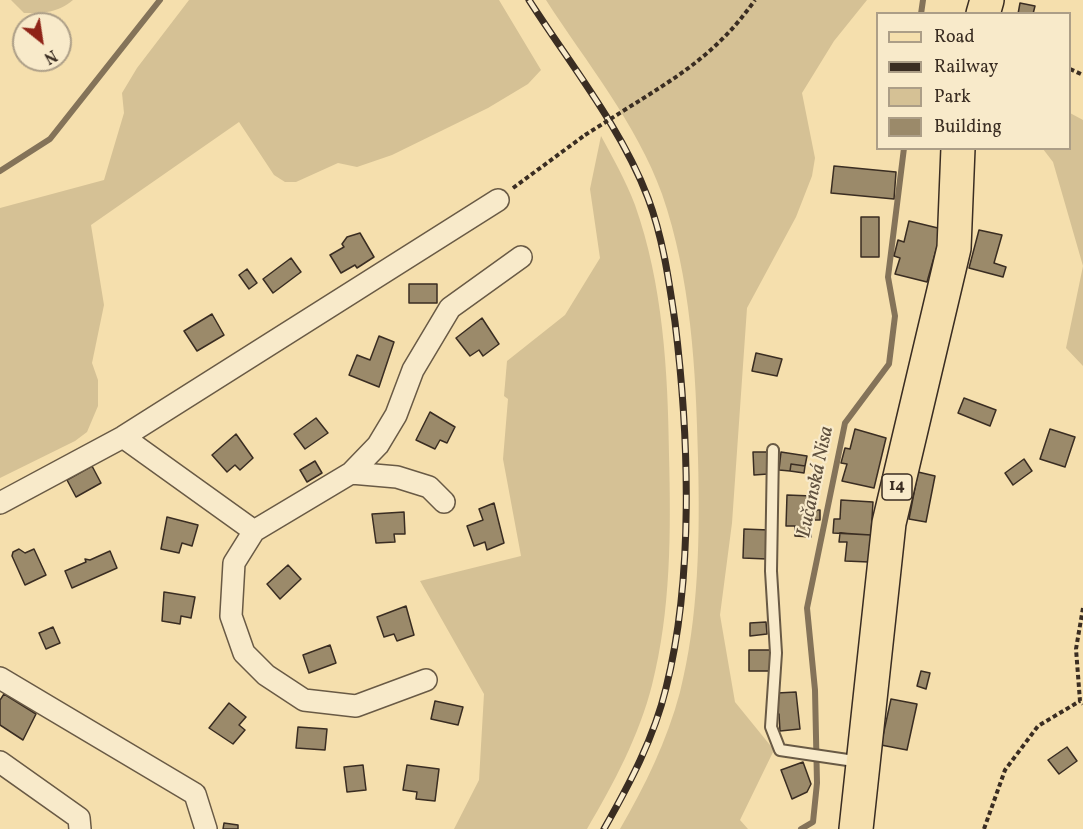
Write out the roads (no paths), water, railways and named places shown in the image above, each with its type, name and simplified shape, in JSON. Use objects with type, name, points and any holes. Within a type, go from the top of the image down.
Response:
[{"type":"main road","name":"14","points":[[856,829],[889,523],[954,248],[958,150]]},
{"type":"street","points":[[0,503],[123,437],[498,200]]},
{"type":"street","points":[[426,680],[356,706],[304,700],[266,675],[244,652],[231,616],[234,563],[254,531],[351,473],[378,445],[396,415],[413,370],[450,308],[521,257]]},
{"type":"street","points":[[123,437],[254,531]]},
{"type":"street","points":[[351,473],[398,477],[429,487],[444,502]]},
{"type":"street","points":[[0,678],[195,794],[206,829]]},
{"type":"street","points":[[0,762],[79,818],[80,829]]},
{"type":"lane","points":[[773,450],[771,571],[776,652],[771,727],[780,750],[864,763]]},
{"type":"waterway","points":[[0,171],[50,139],[160,0]]},
{"type":"waterway","name":"Lučanská Nisa","points":[[921,12],[923,0]]},
{"type":"waterway","name":"Lučanská Nisa","points":[[801,829],[813,822],[817,783],[815,690],[807,608],[845,423],[889,364],[895,316],[888,277],[904,150]]},
{"type":"railway","points":[[529,0],[594,96],[624,146],[648,198],[665,260],[680,366],[686,459],[686,506],[685,553],[675,645],[655,725],[604,829]]}]
